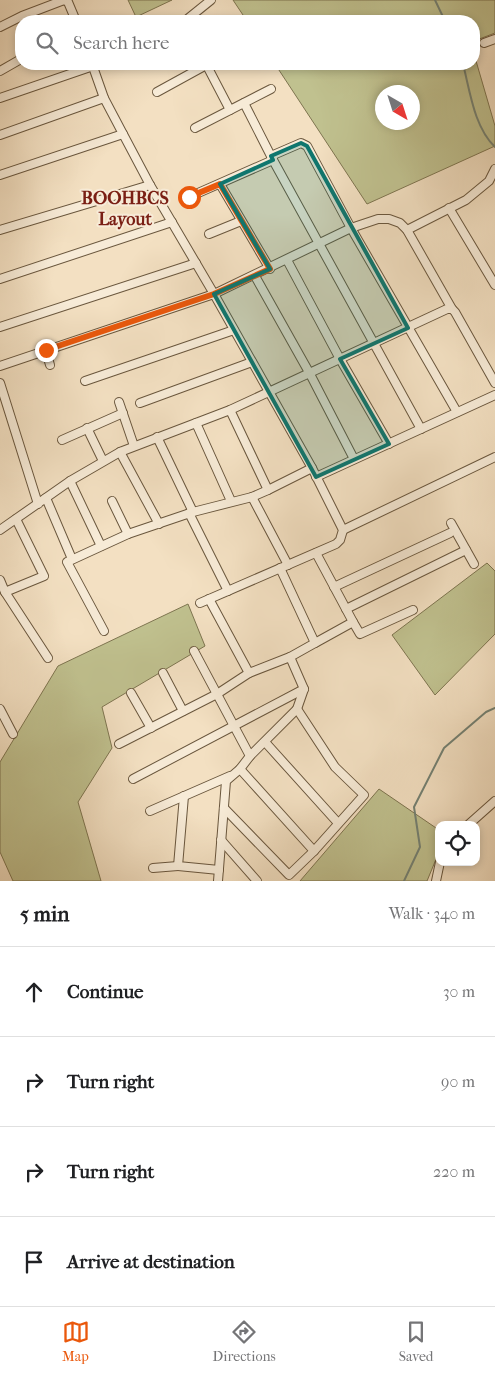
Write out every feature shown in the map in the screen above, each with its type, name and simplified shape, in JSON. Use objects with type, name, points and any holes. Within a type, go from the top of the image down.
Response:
[{"type":"street","points":[[25,15],[64,0],[68,2],[73,15]]},
{"type":"street","points":[[192,15],[211,0]]},
{"type":"street","points":[[0,27],[15,20]]},
{"type":"street","points":[[484,44],[495,39]]},
{"type":"street","points":[[0,71],[15,62]]},
{"type":"street","points":[[0,98],[80,70]]},
{"type":"street","points":[[96,70],[104,98],[150,185],[312,468],[343,530],[340,540],[336,544],[200,603]]},
{"type":"street","points":[[157,92],[196,70]]},
{"type":"street","points":[[210,70],[230,110]]},
{"type":"street","points":[[195,128],[271,89]]},
{"type":"street","points":[[0,135],[104,98]]},
{"type":"street","points":[[244,102],[272,158],[421,429]]},
{"type":"street","points":[[0,176],[123,134]]},
{"type":"street","points":[[189,197],[220,184],[301,143],[307,146],[351,228],[457,412]]},
{"type":"street","points":[[407,230],[466,200],[492,183],[495,169]]},
{"type":"street","points":[[220,184],[270,269]]},
{"type":"street","points":[[0,230],[150,185]]},
{"type":"street","points":[[449,208],[495,285]]},
{"type":"street","points":[[0,366],[214,294],[320,245],[351,228],[378,219],[389,219],[400,223],[407,230],[495,383]]},
{"type":"street","points":[[209,234],[241,221]]},
{"type":"street","points":[[0,279],[172,222]]},
{"type":"street","points":[[287,260],[340,359],[389,444]]},
{"type":"street","points":[[0,327],[196,263]]},
{"type":"street","points":[[255,276],[310,374],[354,459]]},
{"type":"street","points":[[0,530],[70,481],[120,452],[270,393],[447,309],[452,309]]},
{"type":"street","points":[[85,381],[234,330]]},
{"type":"street","points":[[46,350],[50,366]]},
{"type":"street","points":[[140,403],[252,362]]},
{"type":"street","points":[[0,383],[38,504]]},
{"type":"street","points":[[316,477],[495,395]]},
{"type":"street","points":[[119,402],[134,446]]},
{"type":"street","points":[[230,410],[268,490]]},
{"type":"street","points":[[62,440],[122,413]]},
{"type":"street","points":[[196,423],[231,501]]},
{"type":"street","points":[[87,428],[103,461]]},
{"type":"street","points":[[157,437],[228,590]]},
{"type":"street","points":[[120,452],[159,524]]},
{"type":"street","points":[[343,530],[495,457]]},
{"type":"street","points":[[104,631],[67,562],[128,534],[231,501],[252,497],[312,468]]},
{"type":"street","points":[[70,481],[101,546]]},
{"type":"street","points":[[252,497],[284,566],[315,643]]},
{"type":"street","points":[[46,498],[72,559]]},
{"type":"street","points":[[112,500],[128,534]]},
{"type":"street","points":[[5,592],[44,576],[16,519]]},
{"type":"street","points":[[451,523],[474,564]]},
{"type":"street","points":[[334,588],[450,533]]},
{"type":"street","points":[[346,609],[466,550]]},
{"type":"street","points":[[316,553],[360,634],[413,610]]},
{"type":"street","points":[[0,580],[5,592],[48,658]]},
{"type":"street","points":[[209,599],[249,673]]},
{"type":"street","points":[[119,744],[218,694],[249,673],[290,657],[353,622]]},
{"type":"street","points":[[194,651],[250,756]]},
{"type":"street","points":[[218,881],[226,781],[240,769],[250,756],[297,709],[304,689],[290,657]]},
{"type":"street","points":[[163,673],[183,711]]},
{"type":"street","points":[[133,779],[304,689]]},
{"type":"street","points":[[131,693],[151,728]]},
{"type":"street","points":[[0,709],[13,734]]},
{"type":"street","points":[[224,808],[289,875],[314,851],[364,795],[335,767],[297,709]]},
{"type":"street","points":[[266,742],[338,823]]},
{"type":"street","points":[[240,769],[314,851]]},
{"type":"street","points":[[150,811],[232,775]]},
{"type":"street","points":[[178,866],[184,796]]},
{"type":"street","points":[[472,821],[495,801]]},
{"type":"street","points":[[221,840],[257,881]]},
{"type":"street","points":[[153,868],[178,866],[219,870]]},
{"type":"street","points":[[436,881],[439,866]]},
{"type":"highlighted area","points":[[301,143],[307,146],[408,328],[340,359],[389,444],[316,477],[214,294],[270,269],[220,184],[273,160],[271,156]]},
{"type":"green space","points":[[128,0],[172,0],[140,15],[135,15]]},
{"type":"green space","points":[[233,0],[495,0],[495,33],[480,39],[480,15],[243,15]]},
{"type":"green space","points":[[279,70],[479,70],[495,126],[495,146],[367,204]]},
{"type":"green space","points":[[487,563],[495,571],[495,634],[435,695],[392,635]]},
{"type":"green space","points":[[188,604],[205,646],[102,707],[112,748],[78,802],[101,881],[13,881],[0,852],[0,762],[58,666]]},
{"type":"green space","points":[[379,789],[435,827],[435,862],[427,881],[300,881]]},
{"type":"waterway","points":[[435,0],[442,15]]},
{"type":"waterway","points":[[464,70],[477,119],[488,139],[495,147]]},
{"type":"waterway","points":[[404,881],[420,847],[414,807],[444,748],[486,712],[495,708]]},
{"type":"district","name":"BOOHBCS Layout","points":[[125,208]]},
{"type":"route","points":[[46,350],[214,294],[270,269],[220,184],[189,197]]}]
